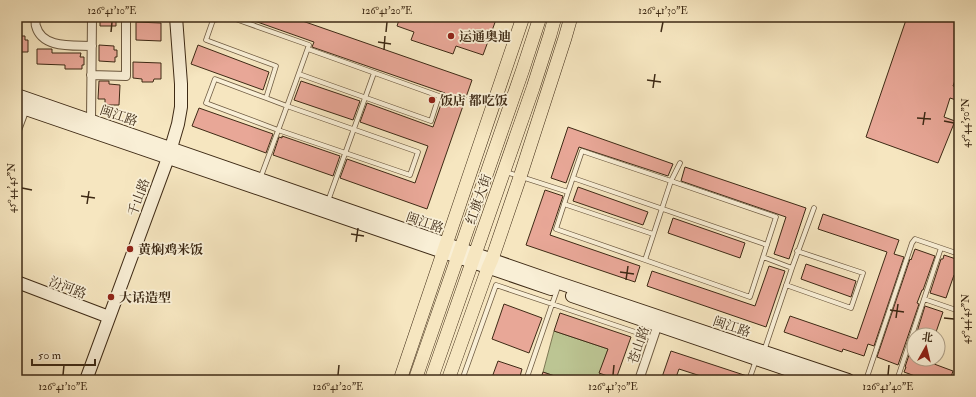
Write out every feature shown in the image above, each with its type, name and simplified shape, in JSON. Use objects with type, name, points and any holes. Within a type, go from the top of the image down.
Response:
[{"type":"main road","name":"千山路","points":[[86,380],[170,153],[178,124],[181,107],[176,17]]},
{"type":"main road","name":"红旗大街","points":[[400,380],[523,17]]},
{"type":"main road","name":"红旗大街","points":[[415,380],[540,17]]},
{"type":"main road","name":"红旗大街","points":[[432,380],[533,88],[550,35],[554,17]]},
{"type":"main road","points":[[448,380],[520,176],[571,17]]},
{"type":"main road","name":"闽江路","points":[[22,102],[659,321],[848,380]]},
{"type":"main road","name":"闽江路","points":[[22,102],[91,120],[170,153],[260,179],[445,248]]},
{"type":"main road","name":"汾河路","points":[[17,282],[109,317]]},
{"type":"main road","name":"闽江路","points":[[760,353],[818,380]]},
{"type":"street","points":[[36,17],[36,26],[41,36],[51,43],[60,45],[92,46]]},
{"type":"street","points":[[91,120],[92,17]]},
{"type":"street","points":[[91,75],[126,76],[126,17]]},
{"type":"street","points":[[17,130],[22,102]]},
{"type":"street","name":"苍山路","points":[[639,380],[659,321]]},
{"type":"lane","points":[[260,179],[309,45],[230,17],[213,20],[206,40],[276,66],[266,98]]},
{"type":"lane","points":[[299,74],[431,121],[439,96],[308,50]]},
{"type":"lane","points":[[327,203],[374,73]]},
{"type":"lane","points":[[215,79],[287,106],[418,152],[410,176],[206,103],[215,79]]},
{"type":"lane","points":[[582,151],[776,217],[750,297],[556,229],[573,178],[582,151]]},
{"type":"lane","points":[[645,260],[671,181],[680,163]]},
{"type":"lane","points":[[504,171],[568,192]]},
{"type":"lane","points":[[573,178],[767,245]]},
{"type":"lane","points":[[564,204],[653,234]]},
{"type":"lane","points":[[749,380],[814,208]]},
{"type":"lane","points":[[866,380],[912,243],[915,239],[959,254]]},
{"type":"lane","points":[[897,380],[942,248]]},
{"type":"lane","points":[[786,285],[851,308],[862,273],[797,251]]},
{"type":"lane","points":[[763,257],[792,268]]},
{"type":"lane","points":[[462,380],[496,285],[653,338]]},
{"type":"lane","points":[[526,380],[558,287]]},
{"type":"lane","points":[[924,299],[959,311]]},
{"type":"green space","points":[[554,331],[608,349],[598,380],[566,380],[543,372]]},
{"type":"building","points":[[100,17],[116,17],[116,26],[100,26]]},
{"type":"building","points":[[246,17],[291,17],[472,80],[427,209],[340,178],[347,159],[415,183],[428,146],[360,122],[367,103],[433,127],[445,93],[312,47],[314,42]]},
{"type":"building","name":"运通奥迪","points":[[400,17],[497,17],[483,55],[456,46],[453,54],[411,40],[414,32],[397,26]]},
{"type":"building","points":[[907,17],[959,17],[959,69],[953,86],[959,88],[959,92],[956,100],[950,98],[944,117],[955,121],[938,163],[866,137]]},
{"type":"building","points":[[136,22],[161,23],[161,41],[136,40]]},
{"type":"building","points":[[17,36],[25,36],[25,40],[28,40],[28,52],[17,52]]},
{"type":"building","points":[[99,45],[114,46],[114,50],[117,50],[115,62],[99,61]]},
{"type":"building","points":[[198,45],[269,72],[263,90],[191,64]]},
{"type":"building","points":[[37,49],[52,49],[52,53],[81,53],[80,57],[84,57],[84,65],[82,65],[82,69],[65,69],[65,65],[37,64]]},
{"type":"building","points":[[133,62],[161,63],[161,79],[154,79],[153,82],[142,82],[142,79],[133,78]]},
{"type":"building","points":[[99,81],[109,81],[109,84],[120,85],[119,105],[105,105],[105,99],[98,99]]},
{"type":"building","points":[[301,81],[360,101],[353,120],[294,100]]},
{"type":"building","points":[[199,108],[273,134],[266,153],[192,126]]},
{"type":"building","points":[[568,127],[673,164],[668,176],[579,147],[566,183],[551,178]]},
{"type":"building","points":[[282,136],[340,156],[333,176],[273,155],[279,137],[282,138]]},
{"type":"building","points":[[685,167],[806,208],[789,259],[774,254],[786,217],[681,181]]},
{"type":"building","points":[[578,187],[648,212],[643,225],[573,201]]},
{"type":"building","points":[[545,190],[563,196],[550,235],[640,266],[635,282],[526,245]]},
{"type":"building","points":[[823,214],[899,240],[894,254],[904,257],[874,346],[868,344],[864,356],[843,349],[842,352],[784,332],[790,316],[857,339],[887,252],[818,229]]},
{"type":"building","points":[[673,218],[745,243],[740,258],[668,233]]},
{"type":"building","points":[[915,249],[935,256],[917,303],[919,304],[911,327],[906,327],[906,342],[898,365],[877,357],[910,259],[911,260]]},
{"type":"building","points":[[944,255],[959,260],[959,277],[954,275],[946,298],[930,293],[941,259],[943,259]]},
{"type":"building","points":[[806,264],[856,281],[851,297],[801,279]]},
{"type":"building","points":[[769,266],[785,271],[766,327],[647,286],[652,271],[755,306]]},
{"type":"building","points":[[504,304],[542,318],[529,353],[492,339]]},
{"type":"building","points":[[925,306],[943,312],[938,327],[918,327]]},
{"type":"building","points":[[560,313],[631,337],[616,379],[599,373],[608,349],[554,331]]},
{"type":"building","points":[[671,351],[747,376],[746,380],[713,380],[679,369],[675,380],[661,380]]},
{"type":"building","points":[[498,361],[522,369],[519,380],[491,380]]},
{"type":"building","points":[[906,367],[942,367],[953,371],[950,380],[926,380],[904,372]]},
{"type":"building","points":[[543,372],[563,379],[563,380],[540,380]]},
{"type":"place","name":"运通奥迪","points":[[451,36]]},
{"type":"place","name":"饭店 都吃饭","points":[[432,100]]},
{"type":"place","name":"黄焖鸡米饭","points":[[130,249]]},
{"type":"place","name":"大话造型","points":[[111,297]]}]
